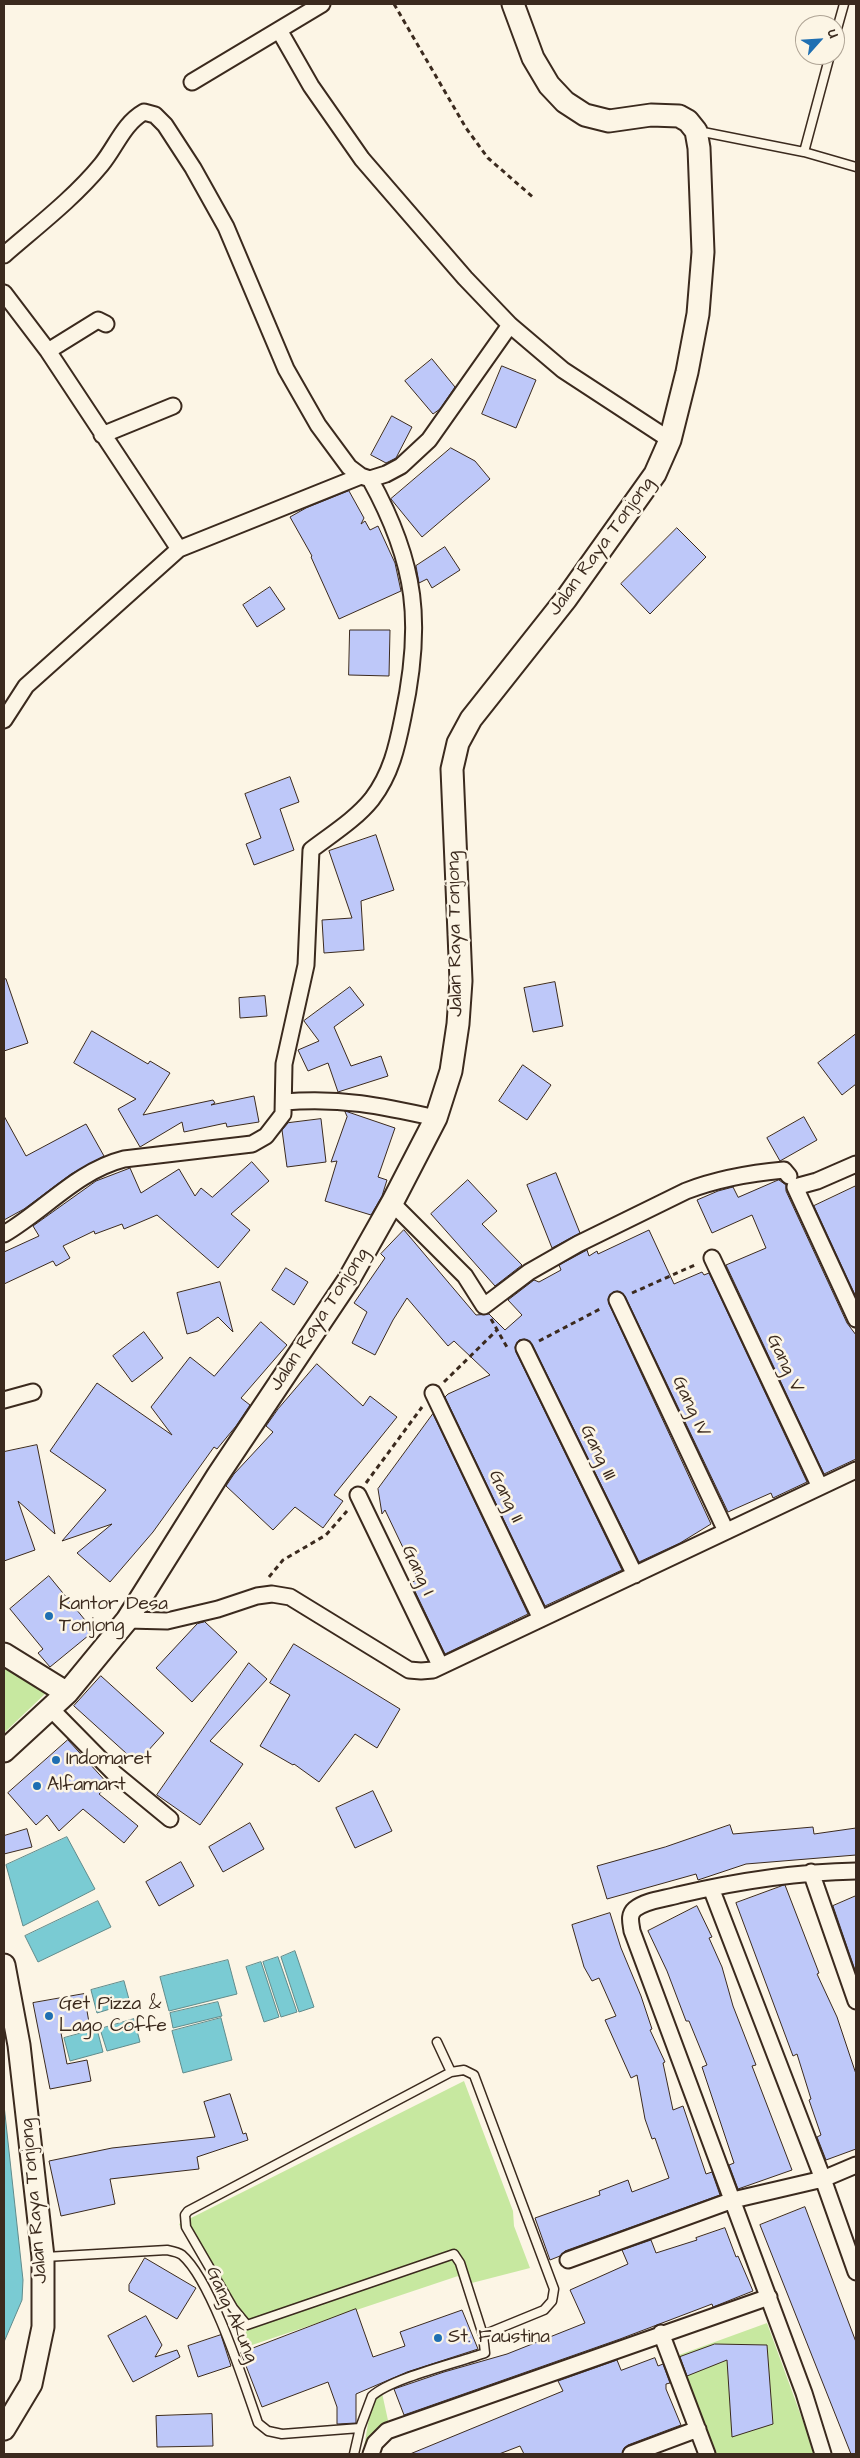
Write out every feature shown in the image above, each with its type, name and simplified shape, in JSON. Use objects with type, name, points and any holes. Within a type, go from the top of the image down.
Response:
[{"type":"main road","points":[[513,4],[533,58],[549,85],[565,102],[586,115],[609,121],[641,117],[678,116],[688,121],[696,131]]},
{"type":"main road","name":"Jalan Raya Tonjong","points":[[4,1751],[67,1693],[127,1620],[218,1475],[348,1280],[392,1203],[436,1118],[451,1070],[458,1024],[461,981],[452,769],[458,744],[471,719],[566,599],[655,474],[665,437],[687,372],[698,314],[702,252],[699,148],[696,131]]},
{"type":"main road","points":[[4,1654],[67,1693]]},
{"type":"main road","name":"Jalan Raya Tonjong","points":[[4,1965],[19,2045],[43,2257],[43,2328],[31,2384],[4,2429]]},
{"type":"street","points":[[192,82],[322,4]]},
{"type":"street","points":[[279,30],[311,86],[362,159],[415,222],[510,325],[563,370],[665,437]]},
{"type":"street","points":[[4,255],[88,179],[101,165],[123,130],[136,117],[144,112],[154,115],[165,125],[219,212],[286,370],[318,425],[349,467],[366,477],[386,508],[410,577],[415,630],[413,661],[392,766],[372,799],[354,817],[311,850],[306,965],[284,1064],[283,1114],[276,1125],[266,1136],[252,1144],[124,1159],[108,1163],[77,1180],[4,1234]]},
{"type":"street","points":[[4,293],[48,351],[179,549]]},
{"type":"street","points":[[48,351],[98,320],[106,324]]},
{"type":"street","points":[[4,720],[26,686],[179,549],[366,477],[386,474],[401,466],[429,440],[510,325]]},
{"type":"street","points":[[102,435],[173,406]]},
{"type":"street","points":[[284,1102],[316,1099],[341,1100],[436,1118]]},
{"type":"street","points":[[792,1181],[817,1181],[856,1164]]},
{"type":"street","points":[[392,1203],[465,1276],[484,1306],[529,1272],[578,1244],[686,1191],[753,1173],[784,1170],[792,1181],[856,1319]]},
{"type":"street","name":"Gang V","points":[[712,1258],[820,1487]]},
{"type":"street","name":"Gang IV","points":[[617,1300],[726,1531]]},
{"type":"street","name":"Gang III","points":[[524,1348],[635,1574]]},
{"type":"street","points":[[4,1400],[33,1392]]},
{"type":"street","name":"Gang II","points":[[433,1393],[541,1619]]},
{"type":"street","points":[[127,1620],[167,1621],[188,1617],[257,1596],[272,1594],[290,1597],[409,1670],[432,1670],[856,1470]]},
{"type":"street","name":"Gang I","points":[[358,1495],[440,1665]]},
{"type":"street","points":[[50,1708],[114,1773],[170,1819]]},
{"type":"street","points":[[823,2454],[769,2296],[632,1931],[630,1918],[634,1910],[648,1903],[711,1888],[811,1872],[856,1871]]},
{"type":"street","points":[[811,1872],[856,2001]]},
{"type":"street","points":[[711,1888],[823,2179],[856,2272]]},
{"type":"street","points":[[568,2260],[733,2200],[823,2179],[856,2165]]},
{"type":"street","points":[[371,2454],[375,2443],[387,2432],[769,2296]]},
{"type":"street","points":[[661,2333],[707,2454]]},
{"type":"street","points":[[631,2454],[698,2429]]},
{"type":"lane","points":[[804,152],[827,65]]},
{"type":"lane","points":[[696,131],[804,152],[856,167]]},
{"type":"lane","points":[[437,2042],[451,2072]]},
{"type":"lane","points":[[354,2454],[360,2428],[372,2396],[375,2393],[393,2384],[485,2353],[483,2335],[460,2263],[454,2254],[247,2325],[232,2308],[185,2222],[188,2210],[451,2072],[464,2070],[474,2075],[554,2289],[552,2301],[544,2310],[483,2335]]},
{"type":"lane","name":"Gang Akung","points":[[43,2257],[167,2250],[180,2253],[198,2277],[215,2308],[258,2423],[268,2431],[282,2434],[360,2428]]},
{"type":"path","points":[[394,4],[466,128],[488,158],[536,199]]},
{"type":"path","points":[[484,1306],[509,1352],[513,1353],[524,1348]]},
{"type":"path","points":[[257,1596],[265,1581],[283,1560],[326,1535],[344,1516],[433,1393],[497,1330]]},
{"type":"green space","points":[[4,1662],[47,1692],[4,1733]]},
{"type":"green space","points":[[464,2081],[513,2211],[514,2226],[530,2268],[464,2285],[458,2276],[249,2346],[179,2224]]},
{"type":"green space","points":[[767,2323],[815,2454],[715,2454],[679,2355]]},
{"type":"green space","points":[[382,2393],[389,2425],[368,2454],[363,2454],[371,2405]]},
{"type":"water","points":[[67,1837],[95,1889],[23,1926],[6,1865]]},
{"type":"water","points":[[98,1901],[111,1927],[38,1962],[25,1936]]},
{"type":"water","points":[[295,1951],[314,2007],[299,2012],[281,1957]]},
{"type":"water","points":[[278,1957],[297,2012],[281,2017],[263,1962]]},
{"type":"water","points":[[228,1960],[237,1994],[169,2011],[160,1977]]},
{"type":"water","points":[[261,1962],[279,2017],[264,2022],[246,1967]]},
{"type":"water","points":[[124,1981],[130,2003],[97,2013],[91,1990]]},
{"type":"water","points":[[218,2002],[222,2016],[173,2028],[170,2013]]},
{"type":"water","points":[[221,2018],[232,2060],[183,2073],[172,2031]]},
{"type":"water","points":[[134,2019],[140,2042],[107,2051],[100,2029]]},
{"type":"water","points":[[97,2029],[103,2052],[70,2061],[64,2038]]},
{"type":"water","points":[[4,2105],[23,2280],[22,2300],[4,2342]]},
{"type":"building","points":[[432,359],[455,387],[440,409],[433,414],[405,381]]},
{"type":"building","points":[[502,366],[536,380],[516,428],[482,414]]},
{"type":"building","points":[[392,416],[412,427],[396,458],[386,463],[371,455]]},
{"type":"building","points":[[451,448],[475,461],[490,479],[422,537],[391,499]]},
{"type":"building","points":[[349,491],[364,518],[361,524],[365,521],[370,530],[378,526],[395,563],[401,591],[339,619],[312,556],[290,517],[306,508]]},
{"type":"building","points":[[677,528],[706,557],[650,614],[621,584]]},
{"type":"building","points":[[445,547],[460,570],[432,588],[427,579],[419,583],[416,566]]},
{"type":"building","points":[[270,587],[285,609],[257,627],[243,605]]},
{"type":"building","points":[[350,630],[390,630],[389,676],[349,675]]},
{"type":"building","points":[[290,777],[299,802],[280,809],[294,850],[254,865],[246,844],[261,838],[245,794]]},
{"type":"building","points":[[376,835],[394,890],[361,901],[364,950],[324,953],[322,920],[352,918],[329,851]]},
{"type":"building","points":[[6,979],[28,1043],[4,1051],[4,980]]},
{"type":"building","points":[[555,982],[563,1026],[533,1032],[524,988]]},
{"type":"building","points":[[350,987],[364,1005],[334,1027],[351,1066],[381,1056],[388,1076],[338,1092],[328,1063],[308,1071],[298,1050],[319,1041],[304,1021]]},
{"type":"building","points":[[265,996],[267,1016],[240,1018],[239,998]]},
{"type":"building","points":[[92,1031],[148,1064],[150,1061],[170,1073],[143,1115],[213,1100],[215,1103],[211,1105],[254,1096],[259,1122],[227,1127],[226,1123],[184,1132],[182,1122],[140,1147],[118,1109],[136,1099],[74,1063]]},
{"type":"building","points":[[856,1034],[856,1084],[842,1095],[818,1063]]},
{"type":"building","points":[[523,1065],[551,1085],[527,1120],[499,1101]]},
{"type":"building","points":[[345,1111],[395,1128],[378,1177],[387,1180],[382,1196],[371,1215],[325,1201],[337,1161],[331,1162],[347,1117]]},
{"type":"building","points":[[4,1116],[26,1156],[86,1124],[104,1156],[71,1174],[24,1209],[4,1220]]},
{"type":"building","points":[[804,1117],[817,1140],[780,1161],[767,1138]]},
{"type":"building","points":[[321,1119],[326,1162],[287,1167],[282,1130],[288,1123]]},
{"type":"building","points":[[252,1162],[269,1181],[231,1214],[250,1230],[218,1268],[157,1215],[124,1229],[122,1224],[95,1234],[94,1231],[63,1246],[70,1258],[56,1266],[53,1261],[4,1284],[4,1252],[39,1236],[33,1226],[96,1181],[130,1168],[141,1193],[179,1169],[195,1196],[201,1188],[212,1197]]},
{"type":"building","points":[[556,1173],[580,1233],[552,1248],[527,1185]]},
{"type":"building","points":[[468,1180],[497,1211],[482,1224],[522,1265],[495,1286],[431,1214]]},
{"type":"building","points":[[779,1180],[786,1185],[786,1191],[847,1323],[856,1335],[856,1459],[824,1474],[726,1265],[766,1248],[752,1215],[712,1233],[697,1200],[733,1187],[738,1197]]},
{"type":"building","points":[[856,1186],[856,1297],[814,1206]]},
{"type":"building","points":[[404,1230],[476,1315],[489,1314],[505,1330],[522,1315],[508,1300],[534,1280],[539,1282],[561,1270],[559,1265],[587,1250],[589,1256],[597,1251],[598,1254],[649,1230],[674,1284],[702,1272],[704,1275],[709,1273],[807,1482],[773,1498],[771,1493],[728,1512],[625,1296],[618,1291],[613,1292],[608,1299],[609,1304],[711,1524],[680,1543],[639,1562],[532,1344],[525,1339],[519,1340],[515,1347],[516,1352],[622,1570],[545,1606],[445,1397],[490,1375],[454,1341],[448,1346],[407,1298],[375,1355],[352,1343],[367,1312],[354,1303],[385,1258],[381,1254]]},
{"type":"building","points":[[286,1268],[308,1282],[294,1305],[272,1290]]},
{"type":"building","points":[[220,1282],[233,1332],[218,1317],[198,1331],[187,1334],[177,1293]]},
{"type":"building","points":[[261,1322],[287,1345],[241,1398],[250,1405],[236,1426],[217,1449],[214,1447],[153,1532],[110,1582],[77,1553],[112,1524],[62,1541],[106,1490],[50,1451],[97,1383],[172,1435],[151,1407],[190,1357],[214,1376]]},
{"type":"building","points":[[144,1332],[163,1358],[132,1382],[113,1356]]},
{"type":"building","points":[[317,1364],[363,1406],[370,1396],[397,1417],[334,1495],[343,1501],[323,1528],[295,1507],[273,1530],[226,1486],[234,1474],[273,1432],[266,1426],[278,1409]]},
{"type":"building","points":[[433,1414],[528,1614],[445,1654],[411,1583],[418,1579],[385,1510],[382,1514],[378,1489]]},
{"type":"building","points":[[37,1445],[55,1534],[18,1501],[35,1550],[4,1561],[4,1452]]},
{"type":"building","name":"Kantor Desa Tonjong","points":[[49,1576],[94,1631],[50,1667],[38,1653],[43,1649],[10,1609]]},
{"type":"building","points":[[205,1622],[237,1652],[192,1702],[156,1668],[197,1624]]},
{"type":"building","points":[[294,1644],[400,1709],[377,1748],[355,1734],[319,1782],[294,1764],[260,1746],[290,1695],[270,1683]]},
{"type":"building","points":[[249,1663],[267,1679],[210,1741],[243,1764],[200,1825],[157,1795]]},
{"type":"building","points":[[101,1676],[164,1733],[137,1763],[74,1706]]},
{"type":"building","points":[[68,1740],[109,1785],[99,1794],[138,1826],[124,1843],[83,1809],[59,1831],[47,1815],[36,1825],[8,1793]]},
{"type":"building","points":[[373,1791],[392,1831],[355,1848],[336,1808]]},
{"type":"building","points":[[250,1823],[264,1849],[223,1872],[209,1847]]},
{"type":"building","points":[[730,1825],[733,1834],[813,1827],[814,1834],[856,1828],[856,1855],[746,1864],[698,1880],[696,1874],[607,1899],[597,1866],[665,1847]]},
{"type":"building","points":[[27,1829],[32,1847],[4,1854],[4,1836]]},
{"type":"building","points":[[181,1862],[194,1886],[159,1906],[146,1882]]},
{"type":"building","points":[[785,1885],[819,1973],[817,1974],[837,2017],[856,2074],[856,2149],[826,2160],[817,2137],[821,2135],[809,2100],[811,2099],[797,2054],[793,2056],[736,1903]]},
{"type":"building","points":[[856,1896],[856,1973],[833,1906]]},
{"type":"building","points":[[697,1906],[712,1937],[709,1938],[722,1967],[733,2006],[756,2065],[752,2066],[792,2170],[738,2189],[729,2165],[734,2163],[702,2067],[707,2065],[648,1931]]},
{"type":"building","points":[[610,1913],[621,1948],[641,1996],[652,2029],[650,2030],[665,2062],[663,2063],[673,2110],[683,2106],[706,2174],[712,2172],[720,2195],[565,2251],[560,2256],[550,2260],[535,2218],[600,2195],[599,2191],[628,2180],[632,2192],[669,2178],[655,2138],[652,2139],[645,2119],[637,2075],[631,2078],[605,2020],[616,2016],[599,1978],[592,1981],[584,1967],[572,1925]]},
{"type":"building","points":[[84,1994],[90,2028],[61,2033],[67,2064],[87,2060],[91,2081],[50,2089],[33,2003]]},
{"type":"building","points":[[230,2094],[243,2134],[246,2133],[248,2140],[197,2157],[199,2169],[110,2179],[115,2204],[61,2216],[49,2161],[112,2148],[215,2137],[204,2102]]},
{"type":"building","points":[[805,2207],[856,2342],[856,2454],[851,2454],[760,2225]]},
{"type":"building","points":[[725,2228],[736,2257],[738,2256],[753,2291],[713,2307],[712,2304],[620,2339],[404,2415],[394,2389],[507,2354],[585,2323],[570,2290],[628,2264],[622,2250],[651,2240],[656,2253],[697,2240],[696,2238]]},
{"type":"building","points":[[145,2258],[196,2288],[177,2319],[129,2291],[129,2285]]},
{"type":"building","points":[[356,2309],[373,2357],[405,2346],[400,2332],[462,2310],[478,2349],[407,2372],[356,2394],[356,2423],[337,2424],[337,2407],[328,2382],[262,2407],[241,2353]]},
{"type":"building","points":[[146,2316],[162,2345],[155,2357],[177,2350],[180,2357],[133,2382],[108,2336]]},
{"type":"building","points":[[221,2335],[231,2366],[198,2377],[188,2346]]},
{"type":"building","points":[[715,2344],[767,2345],[773,2424],[732,2437],[727,2360],[687,2376],[680,2357]]},
{"type":"building","points":[[655,2358],[658,2366],[663,2364],[670,2383],[666,2384],[666,2389],[681,2425],[628,2445],[624,2448],[622,2454],[524,2454],[520,2446],[499,2454],[410,2454],[563,2391],[558,2381],[617,2360],[621,2370]]},
{"type":"building","points":[[212,2414],[213,2446],[157,2447],[156,2416]]},
{"type":"place","name":"Kantor Desa Tonjong","points":[[49,1616]]},
{"type":"place","name":"Indomaret","points":[[56,1760]]},
{"type":"place","name":"Alfamart","points":[[37,1786]]},
{"type":"place","name":"Get Pizza & Lago Coffe","points":[[49,2016]]},
{"type":"place","name":"St. Faustina","points":[[438,2338]]}]
